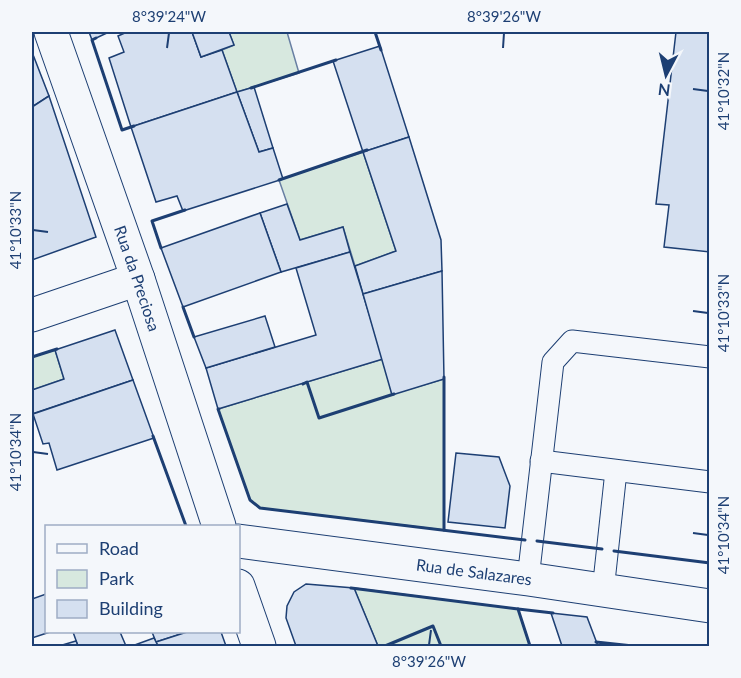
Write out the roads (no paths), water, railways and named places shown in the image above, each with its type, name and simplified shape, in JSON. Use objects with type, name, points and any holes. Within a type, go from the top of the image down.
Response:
[{"type":"street","name":"Rua da Preciosa","points":[[51,32],[138,279],[219,525]]},
{"type":"street","points":[[32,315],[138,279]]},
{"type":"street","name":"Rua de Salazares","points":[[240,542],[528,579],[710,606]]},
{"type":"street","points":[[240,592],[259,646]]},
{"type":"lane","points":[[528,579],[553,362],[572,341],[710,357]]},
{"type":"lane","points":[[541,461],[710,482]]},
{"type":"lane","points":[[603,591],[616,471]]}]
